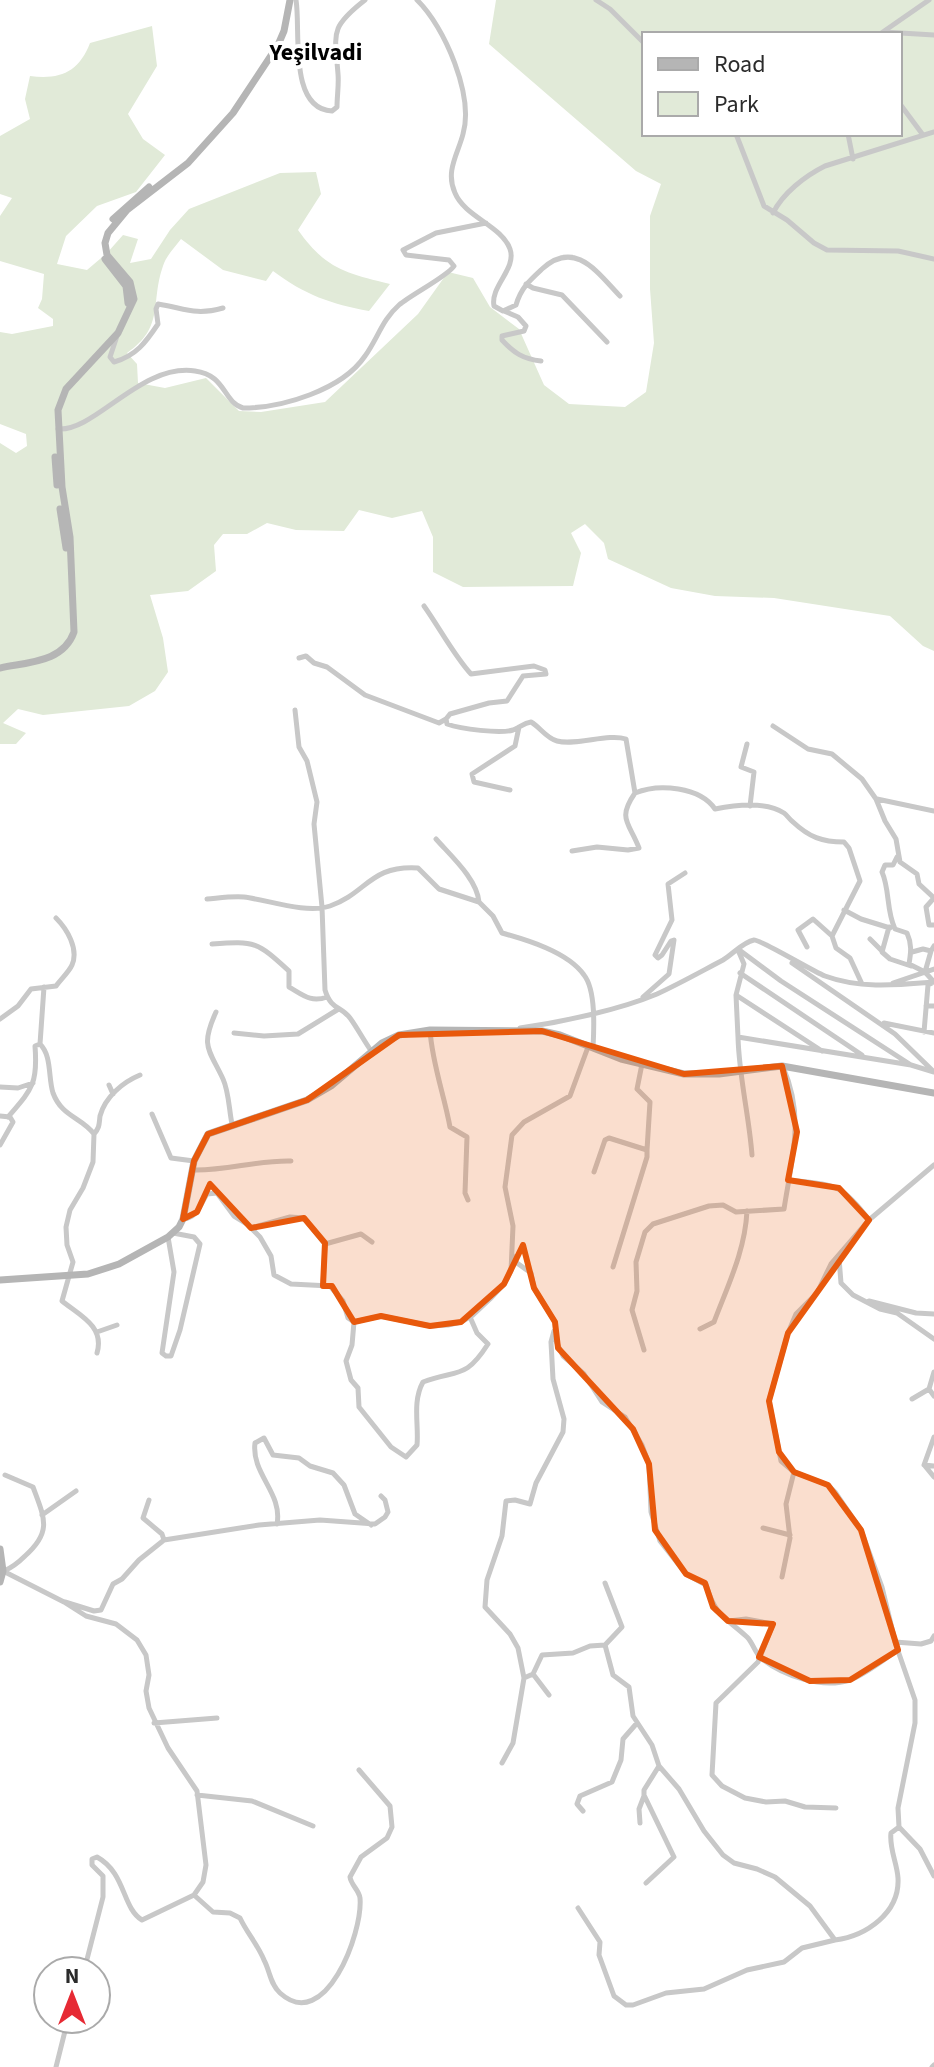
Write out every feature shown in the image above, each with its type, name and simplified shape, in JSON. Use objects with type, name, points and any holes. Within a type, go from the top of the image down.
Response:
[{"type":"main road","points":[[0,666],[53,656],[68,644],[74,632],[70,537],[62,487],[58,410],[61,396],[118,333],[134,294],[130,282],[107,255],[105,243],[108,233],[127,210],[188,163],[233,113],[278,45],[291,0]]},
{"type":"main road","points":[[0,666],[46,654],[62,645],[71,631],[66,543],[56,473],[54,408],[60,392],[112,334],[128,304],[126,286],[108,265],[102,252],[102,236],[119,212],[188,157],[230,110],[275,41],[291,0]]},
{"type":"main road","points":[[0,1280],[88,1274],[119,1264],[171,1235],[183,1219],[194,1161],[208,1134],[307,1100],[331,1086],[372,1052],[399,1035],[430,1030],[542,1031],[642,1064],[684,1074],[782,1066],[934,1093]]},
{"type":"main road","points":[[0,1549],[3,1571],[0,1582]]},
{"type":"street","points":[[291,0],[298,12],[296,54],[301,77],[314,105],[332,111],[337,107],[339,77],[334,42],[336,30],[365,0]]},
{"type":"street","points":[[417,0],[435,22],[460,74],[465,125],[452,162],[455,194],[509,247],[511,253],[509,265],[492,299],[494,306],[518,317],[526,326],[524,331],[502,336],[502,340],[513,352],[541,361]]},
{"type":"street","points":[[596,0],[610,9],[642,41]]},
{"type":"street","points":[[882,32],[929,0]]},
{"type":"street","points":[[902,34],[934,35]]},
{"type":"street","points":[[902,107],[923,136]]},
{"type":"street","points":[[773,213],[777,205],[811,173],[934,132]]},
{"type":"street","points":[[737,136],[764,206],[787,220],[814,243],[827,250],[898,251],[934,259]]},
{"type":"street","points":[[848,136],[853,159]]},
{"type":"street","points":[[58,429],[79,424],[134,388],[175,370],[210,375],[219,381],[237,406],[243,408],[290,401],[331,385],[365,356],[389,315],[418,290],[451,272],[454,266],[449,260],[406,255],[403,250],[436,233],[486,223]]},
{"type":"street","points":[[503,311],[516,305],[526,284],[549,263],[565,256],[587,262],[620,296]]},
{"type":"street","points":[[526,284],[562,295],[607,342]]},
{"type":"street","points":[[118,333],[110,357],[114,362],[138,351],[148,340],[158,324],[158,304],[190,312],[223,308]]},
{"type":"street","points":[[299,658],[306,656],[314,663],[327,667],[365,695],[382,703],[439,723],[460,710],[507,701],[523,676],[546,674],[545,670],[534,666],[471,674],[424,606]]},
{"type":"street","points":[[295,710],[299,747],[307,761],[317,802],[314,824],[327,997],[338,1010],[349,1015],[372,1052]]},
{"type":"street","points":[[446,719],[447,724],[456,727],[503,731],[531,722],[556,741],[626,739],[635,793]]},
{"type":"street","points":[[510,790],[474,782],[472,774],[515,746],[519,726]]},
{"type":"street","points":[[773,726],[808,749],[832,754],[862,779],[896,839],[897,857],[893,865],[885,865],[882,872],[892,928],[882,952]]},
{"type":"street","points":[[747,744],[741,767],[754,772],[750,806]]},
{"type":"street","points":[[572,851],[597,847],[639,848],[624,819],[626,807],[635,793],[645,789],[672,788],[699,795],[715,809],[750,806],[784,813],[804,832],[818,840],[844,842],[849,848],[860,881],[832,936]]},
{"type":"street","points":[[876,799],[934,811]]},
{"type":"street","points":[[436,839],[463,871],[478,894],[479,902]]},
{"type":"street","points":[[897,857],[917,874],[919,884],[934,898],[926,907],[929,925],[934,925]]},
{"type":"street","points":[[183,1219],[197,1212],[207,1194],[217,1193],[234,1216],[251,1228],[271,1256],[274,1275],[291,1284],[333,1288],[343,1301],[348,1318],[354,1322],[381,1316],[430,1326],[461,1322],[504,1284],[511,1271],[513,1226],[505,1187],[512,1135],[524,1122],[570,1096],[590,1048],[592,998],[586,976],[573,963],[535,942],[502,933],[493,916],[479,902],[439,889],[418,868],[397,868],[380,873],[353,894],[328,907],[282,905],[240,897],[207,899]]},
{"type":"street","points":[[639,1000],[669,974],[674,940],[662,955],[658,958],[655,955],[672,920],[668,884],[685,873]]},
{"type":"street","points":[[844,910],[861,919],[907,933],[912,952],[911,966]]},
{"type":"street","points":[[0,1019],[18,1006],[31,989],[56,986],[72,966],[69,934],[56,918]]},
{"type":"street","points":[[807,947],[798,930],[813,919],[832,936],[836,948],[850,958],[862,984]]},
{"type":"street","points":[[870,939],[890,959],[925,972],[934,982]]},
{"type":"street","points":[[513,1029],[562,1022],[658,993],[725,959],[753,940],[762,941],[876,1020],[934,1072]]},
{"type":"street","points":[[212,944],[248,941],[263,948],[289,971],[289,987],[316,1001],[327,997]]},
{"type":"street","points":[[738,949],[744,964],[736,995],[739,1071],[749,1112],[752,1155]]},
{"type":"street","points":[[738,949],[781,981],[911,1065]]},
{"type":"street","points":[[912,952],[933,949],[925,972]]},
{"type":"street","points":[[782,956],[824,976],[852,984],[882,986],[934,982]]},
{"type":"street","points":[[882,986],[934,969]]},
{"type":"street","points":[[740,973],[866,1058]]},
{"type":"street","points":[[924,1032],[928,985],[934,982]]},
{"type":"street","points":[[44,987],[40,1044],[47,1051],[54,1095],[61,1109],[94,1134]]},
{"type":"street","points":[[736,995],[823,1052]]},
{"type":"street","points":[[926,1006],[934,1006]]},
{"type":"street","points":[[234,1033],[246,1036],[298,1034],[338,1010]]},
{"type":"street","points":[[216,1012],[208,1036],[207,1053],[224,1081],[232,1124]]},
{"type":"street","points":[[876,1020],[934,1033]]},
{"type":"street","points":[[430,1030],[432,1054],[442,1084],[450,1127],[467,1137],[465,1193],[468,1200]]},
{"type":"street","points":[[738,1037],[911,1065],[934,1072]]},
{"type":"street","points":[[8,1117],[33,1083],[37,1071],[35,1046],[40,1044]]},
{"type":"street","points":[[613,1267],[647,1157],[650,1102],[637,1089],[642,1064]]},
{"type":"street","points":[[644,1350],[632,1310],[637,1291],[636,1262],[645,1232],[653,1224],[709,1206],[723,1205],[736,1212],[784,1209],[797,1132],[791,1085],[782,1066]]},
{"type":"street","points":[[97,1353],[97,1332],[62,1301],[73,1262],[67,1245],[66,1227],[70,1210],[93,1162],[94,1134],[100,1127],[105,1106],[113,1094],[140,1075]]},
{"type":"street","points":[[0,1087],[18,1088],[33,1083]]},
{"type":"street","points":[[109,1085],[113,1094]]},
{"type":"street","points":[[152,1114],[171,1158],[194,1161]]},
{"type":"street","points":[[0,1116],[8,1117],[13,1122],[0,1145]]},
{"type":"street","points":[[594,1172],[605,1140],[609,1138],[647,1150]]},
{"type":"street","points":[[193,1170],[220,1171],[269,1160],[291,1161]]},
{"type":"street","points":[[934,1165],[869,1220],[831,1264],[817,1293],[796,1314],[770,1393],[781,1461],[794,1472],[828,1485],[861,1530],[882,1587],[895,1642],[915,1700],[915,1723],[898,1808],[899,1827],[920,1849],[934,1876]]},
{"type":"street","points":[[788,1180],[839,1188],[851,1196],[869,1220]]},
{"type":"street","points":[[700,1329],[714,1322],[738,1261],[747,1211]]},
{"type":"street","points":[[251,1228],[290,1217],[304,1218],[325,1244],[323,1286]]},
{"type":"street","points":[[325,1244],[361,1234],[372,1242]]},
{"type":"street","points":[[171,1235],[194,1237],[200,1244],[180,1330],[171,1356],[166,1356],[162,1353],[174,1272],[171,1235]]},
{"type":"street","points":[[512,1254],[517,1263],[531,1273],[534,1288],[555,1322],[556,1341],[563,1356],[584,1374],[602,1402],[625,1417],[642,1445],[649,1464],[651,1512],[660,1541],[686,1574],[706,1585],[713,1607],[751,1640],[759,1657],[775,1667],[810,1681],[824,1683],[850,1680],[898,1650]]},
{"type":"street","points":[[839,1257],[841,1283],[864,1301],[897,1313],[934,1339]]},
{"type":"street","points":[[864,1301],[934,1314]]},
{"type":"street","points":[[354,1322],[352,1345],[346,1361],[351,1380],[358,1388],[359,1407],[391,1447],[406,1457],[417,1445],[415,1415],[423,1382],[457,1375],[475,1364],[488,1344],[477,1333],[470,1317]]},
{"type":"street","points":[[502,1763],[513,1743],[524,1678],[514,1641],[485,1607],[487,1580],[502,1536],[506,1501],[530,1504],[536,1483],[563,1432],[564,1419],[552,1367],[551,1342],[555,1322]]},
{"type":"street","points":[[97,1332],[117,1325]]},
{"type":"street","points":[[912,1399],[929,1389],[934,1372]]},
{"type":"street","points":[[929,1389],[934,1396]]},
{"type":"street","points":[[924,1465],[934,1437]]},
{"type":"street","points":[[277,1524],[278,1505],[254,1459],[255,1443],[264,1438],[273,1455],[299,1458],[310,1466],[333,1473],[344,1485],[355,1514],[371,1525]]},
{"type":"street","points":[[924,1465],[934,1466]]},
{"type":"street","points":[[924,1465],[934,1477]]},
{"type":"street","points":[[782,1577],[790,1535],[786,1504],[794,1472]]},
{"type":"street","points":[[3,1571],[15,1566],[42,1541],[42,1515],[33,1487],[5,1475]]},
{"type":"street","points":[[42,1515],[76,1491]]},
{"type":"street","points":[[64,1602],[94,1611],[101,1610],[113,1584],[164,1540],[320,1520],[371,1525],[381,1521],[388,1512],[381,1496]]},
{"type":"street","points":[[149,1500],[143,1518],[162,1534],[164,1540]]},
{"type":"street","points":[[763,1528],[790,1535]]},
{"type":"street","points":[[3,1571],[86,1616],[116,1624],[137,1640],[149,1664],[146,1691],[154,1723],[197,1795],[206,1865],[203,1882],[194,1895],[142,1920],[135,1915],[122,1883],[107,1863],[97,1857],[92,1859],[92,1865],[103,1876],[103,1897],[88,1955]]},
{"type":"street","points":[[524,1678],[533,1674],[542,1655],[573,1653],[590,1646],[605,1645],[622,1627],[605,1583]]},
{"type":"street","points":[[728,1621],[746,1619],[773,1624],[758,1662],[716,1703],[712,1775],[722,1786],[745,1798],[836,1808]]},
{"type":"street","points":[[895,1642],[921,1644],[931,1641],[934,1636]]},
{"type":"street","points":[[605,1645],[613,1675],[629,1687],[630,1707],[652,1745],[659,1766],[679,1789],[704,1831],[723,1855],[734,1863],[775,1877],[810,1906],[835,1940]]},
{"type":"street","points":[[533,1674],[549,1695]]},
{"type":"street","points":[[154,1723],[217,1718]]},
{"type":"street","points":[[583,1811],[577,1804],[580,1796],[612,1782],[621,1760],[623,1739],[637,1723]]},
{"type":"street","points":[[640,1823],[639,1809],[644,1790],[659,1766]]},
{"type":"street","points":[[194,1895],[213,1912],[230,1913],[240,1918],[281,1995],[300,2004],[319,1996],[347,1960],[353,1947],[360,1900],[350,1877],[361,1857],[387,1838],[392,1827],[390,1806],[359,1770]]},
{"type":"street","points":[[197,1795],[252,1801],[313,1826]]},
{"type":"street","points":[[644,1795],[674,1857],[646,1883]]},
{"type":"street","points":[[578,1908],[600,1942],[601,1961],[614,1996],[626,2005],[666,1993],[704,1989],[747,1970],[784,1962],[802,1948],[847,1938],[870,1929],[880,1920],[898,1892],[890,1840],[891,1833],[899,1827]]},
{"type":"street","points":[[56,2067],[64,2035]]},
{"type":"highlighted area","points":[[542,1031],[684,1074],[782,1066],[797,1132],[788,1180],[839,1188],[869,1220],[788,1333],[769,1401],[779,1452],[794,1472],[828,1485],[861,1530],[898,1650],[850,1680],[810,1681],[759,1657],[773,1624],[728,1621],[713,1607],[705,1583],[686,1574],[655,1530],[649,1464],[633,1429],[558,1348],[555,1322],[534,1288],[523,1245],[504,1284],[461,1322],[430,1326],[381,1316],[354,1322],[332,1286],[323,1286],[325,1243],[304,1218],[251,1228],[210,1184],[197,1212],[183,1219],[194,1161],[208,1134],[307,1100],[399,1035]]},
{"type":"green space","points":[[496,0],[934,0],[934,651],[923,646],[890,616],[774,598],[715,596],[671,588],[608,559],[604,543],[585,524],[571,533],[581,553],[573,586],[463,587],[433,572],[433,537],[422,511],[392,518],[359,510],[344,531],[296,530],[267,523],[247,534],[223,534],[214,545],[216,571],[188,591],[150,595],[163,638],[168,672],[155,691],[129,706],[43,715],[18,709],[3,723],[26,733],[16,744],[0,744],[0,443],[16,453],[27,446],[26,434],[0,424],[0,332],[12,334],[53,326],[53,319],[38,308],[44,274],[0,261],[0,216],[12,198],[0,194],[0,136],[30,119],[25,99],[30,76],[50,77],[67,72],[80,61],[90,43],[152,26],[157,66],[128,114],[143,139],[165,155],[136,192],[97,206],[66,236],[57,264],[87,270],[123,235],[138,239],[130,263],[151,259],[170,230],[189,209],[280,173],[316,172],[321,194],[298,230],[318,253],[338,268],[390,284],[369,311],[355,308],[307,292],[273,271],[266,281],[223,270],[181,239],[163,266],[152,324],[147,334],[127,353],[137,364],[138,383],[165,388],[206,378],[239,411],[261,412],[325,402],[418,314],[448,272],[473,278],[490,307],[519,329],[544,385],[569,404],[625,407],[646,392],[654,343],[650,216],[661,184],[636,171],[489,44]]},
{"type":"district","name":"Yeşilvadi","points":[[316,52]]}]
